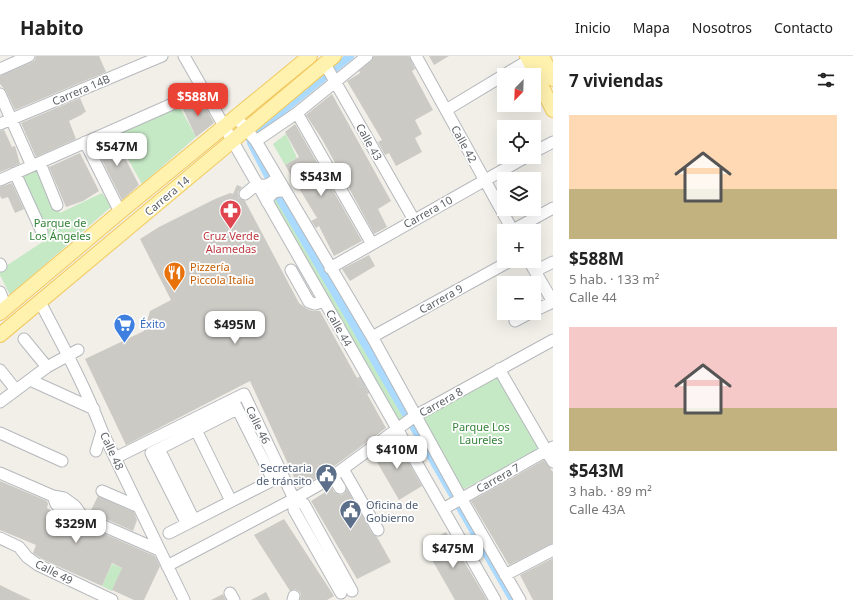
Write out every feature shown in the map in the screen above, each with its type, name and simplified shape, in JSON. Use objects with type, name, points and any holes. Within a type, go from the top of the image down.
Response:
[{"type":"main road","name":"Carrera 14","points":[[2,311],[310,56]]},
{"type":"main road","points":[[542,56],[553,79]]},
{"type":"main road","points":[[528,58],[553,110]]},
{"type":"main road","name":"Carrera 14","points":[[0,335],[232,142],[252,135],[331,70]]},
{"type":"street","points":[[0,69],[29,56]]},
{"type":"street","name":"Carrera 14B","points":[[5,122],[162,56]]},
{"type":"street","name":"Calle 44","points":[[184,56],[267,202],[300,273],[324,301],[388,412],[505,576],[520,600]]},
{"type":"street","points":[[252,135],[297,113],[331,70],[367,56]]},
{"type":"street","name":"Calle 42","points":[[416,56],[510,224]]},
{"type":"street","points":[[446,110],[528,58]]},
{"type":"street","name":"Calle 43","points":[[331,70],[414,220]]},
{"type":"street","points":[[0,180],[204,90]]},
{"type":"street","points":[[0,94],[5,122]]},
{"type":"street","points":[[0,110],[5,122],[58,205]]},
{"type":"street","points":[[297,113],[372,244]]},
{"type":"street","name":"Calle 44","points":[[236,117],[252,135],[372,337],[413,417],[495,600]]},
{"type":"street","points":[[85,142],[120,212]]},
{"type":"street","points":[[541,148],[553,142]]},
{"type":"street","name":"Carrera 10","points":[[330,268],[514,164]]},
{"type":"street","points":[[15,173],[42,232]]},
{"type":"street","points":[[245,194],[257,184],[269,185],[277,177]]},
{"type":"street","points":[[267,202],[272,193],[279,191],[286,192]]},
{"type":"street","points":[[524,224],[553,208]]},
{"type":"street","points":[[535,271],[553,262]]},
{"type":"street","name":"Carrera 9","points":[[372,337],[497,268]]},
{"type":"street","points":[[533,268],[553,302],[541,308]]},
{"type":"street","points":[[0,292],[2,311]]},
{"type":"street","name":"Calle 48","points":[[40,302],[73,352],[102,431],[184,600]]},
{"type":"street","points":[[24,339],[47,366]]},
{"type":"street","name":"Carrera 8","points":[[331,478],[328,475],[344,462],[346,467],[413,417],[553,340]]},
{"type":"street","points":[[0,402],[47,366],[73,352]]},
{"type":"street","points":[[354,354],[351,362],[359,377]]},
{"type":"street","points":[[499,369],[550,449],[553,462]]},
{"type":"street","points":[[0,370],[16,390]]},
{"type":"street","points":[[30,380],[94,409]]},
{"type":"street","points":[[369,393],[377,408],[381,411],[388,412]]},
{"type":"street","name":"Calle 46","points":[[235,404],[244,394],[294,499],[294,510],[347,596]]},
{"type":"street","points":[[190,522],[155,450],[196,430],[235,404]]},
{"type":"street","points":[[115,458],[235,404]]},
{"type":"street","points":[[169,532],[273,480],[235,404]]},
{"type":"street","points":[[196,430],[231,501]]},
{"type":"street","points":[[96,451],[102,431]]},
{"type":"street","points":[[0,433],[62,461]]},
{"type":"street","name":"Carrera 7","points":[[452,503],[550,449]]},
{"type":"street","points":[[346,467],[356,498],[378,530]]},
{"type":"street","points":[[0,473],[53,496],[64,498],[75,506],[82,517],[159,550]]},
{"type":"street","points":[[167,566],[331,478],[340,488]]},
{"type":"street","points":[[102,491],[139,507]]},
{"type":"street","name":"Calle 49","points":[[0,538],[19,547],[27,557],[38,565],[112,600]]},
{"type":"street","points":[[505,576],[553,550]]},
{"type":"green space","points":[[177,102],[196,137],[142,184],[113,132]]},
{"type":"green space","points":[[286,134],[297,158],[285,165],[273,144]]},
{"type":"green space","name":"Parque de Los Ángeles","points":[[40,164],[60,213],[102,193],[112,206],[10,295],[0,275],[0,270],[47,239],[17,174]]},
{"type":"green space","points":[[279,195],[282,195],[409,414],[397,421],[272,200]]},
{"type":"green space","name":"Parque Los Laureles","points":[[498,377],[539,449],[462,490],[422,418]]},
{"type":"green space","points":[[112,564],[122,568],[112,591],[102,586]]},
{"type":"building","points":[[36,56],[99,56],[106,72],[15,110],[6,91],[0,84],[0,76],[32,62],[35,60]]},
{"type":"building","points":[[374,56],[409,56],[415,69],[412,71],[433,110],[415,120],[422,134],[415,138],[422,152],[396,166],[389,153],[385,155],[378,142],[382,140],[347,81],[360,73],[359,71],[371,61]]},
{"type":"building","points":[[429,56],[449,56],[434,65]]},
{"type":"building","points":[[332,94],[391,201],[378,209],[387,227],[374,234],[322,139],[306,115]]},
{"type":"building","points":[[80,98],[86,112],[69,121],[76,139],[36,157],[21,123]]},
{"type":"building","points":[[201,99],[214,123],[196,137],[182,107]]},
{"type":"building","points":[[295,124],[362,241],[334,256],[319,226],[316,228],[311,221],[317,218],[285,165],[299,157],[285,132]]},
{"type":"building","points":[[4,130],[12,147],[15,146],[20,164],[0,172],[0,131]]},
{"type":"building","points":[[114,137],[139,185],[122,200],[95,146]]},
{"type":"building","points":[[80,153],[99,191],[83,201],[66,207],[49,167]]},
{"type":"building","points":[[12,183],[24,209],[15,213],[8,197],[2,199],[0,196],[0,187]]},
{"type":"building","points":[[237,185],[242,187],[238,192],[239,198],[245,201],[299,303],[307,309],[320,311],[357,378],[359,377],[369,393],[367,394],[386,428],[325,473],[299,488],[250,381],[126,445],[85,359],[144,331],[150,311],[171,300],[140,239],[159,227],[215,199],[230,193],[233,194]]},
{"type":"building","points":[[369,255],[375,266],[350,281],[342,269]]},
{"type":"building","points":[[395,439],[422,486],[399,500],[373,455]]},
{"type":"building","points":[[544,460],[553,472],[553,543],[509,565],[471,501]]},
{"type":"building","points":[[0,481],[47,501],[47,508],[59,516],[82,524],[155,556],[160,566],[144,600],[134,600],[112,590],[122,568],[112,563],[102,586],[42,559],[33,553],[36,545],[0,530]]},
{"type":"building","name":"Oficina de Gobierno","points":[[331,486],[334,492],[340,495],[344,494],[347,489],[372,533],[377,537],[391,562],[357,579],[311,501],[327,491],[326,489]]},
{"type":"building","points":[[98,496],[134,512],[137,520],[133,531],[90,512]]},
{"type":"building","points":[[284,519],[334,596],[327,600],[300,600],[301,594],[299,591],[295,589],[290,591],[254,535]]},
{"type":"building","points":[[446,532],[487,600],[455,600],[423,544]]},
{"type":"building","points":[[553,558],[553,600],[533,600],[520,575]]},
{"type":"building","points":[[0,585],[12,591],[31,600],[0,600]]},
{"type":"building","points":[[266,592],[270,600],[251,600]]},
{"type":"building","points":[[223,594],[226,600],[211,600]]},
{"type":"waterway","points":[[269,178],[251,143],[250,137],[350,56]]},
{"type":"waterway","points":[[280,199],[513,600]]},
{"type":"tunnel","points":[[359,377],[369,393]]},
{"type":"place","name":"Cruz Verde Alamedas","points":[[231,230]]},
{"type":"place","name":"Pizzería Piccola Italia","points":[[175,292]]},
{"type":"place","name":"Éxito","points":[[125,344]]},
{"type":"place","name":"Secretaria de tránsito","points":[[327,494]]},
{"type":"place","name":"Oficina de Gobierno","points":[[351,530]]}]
